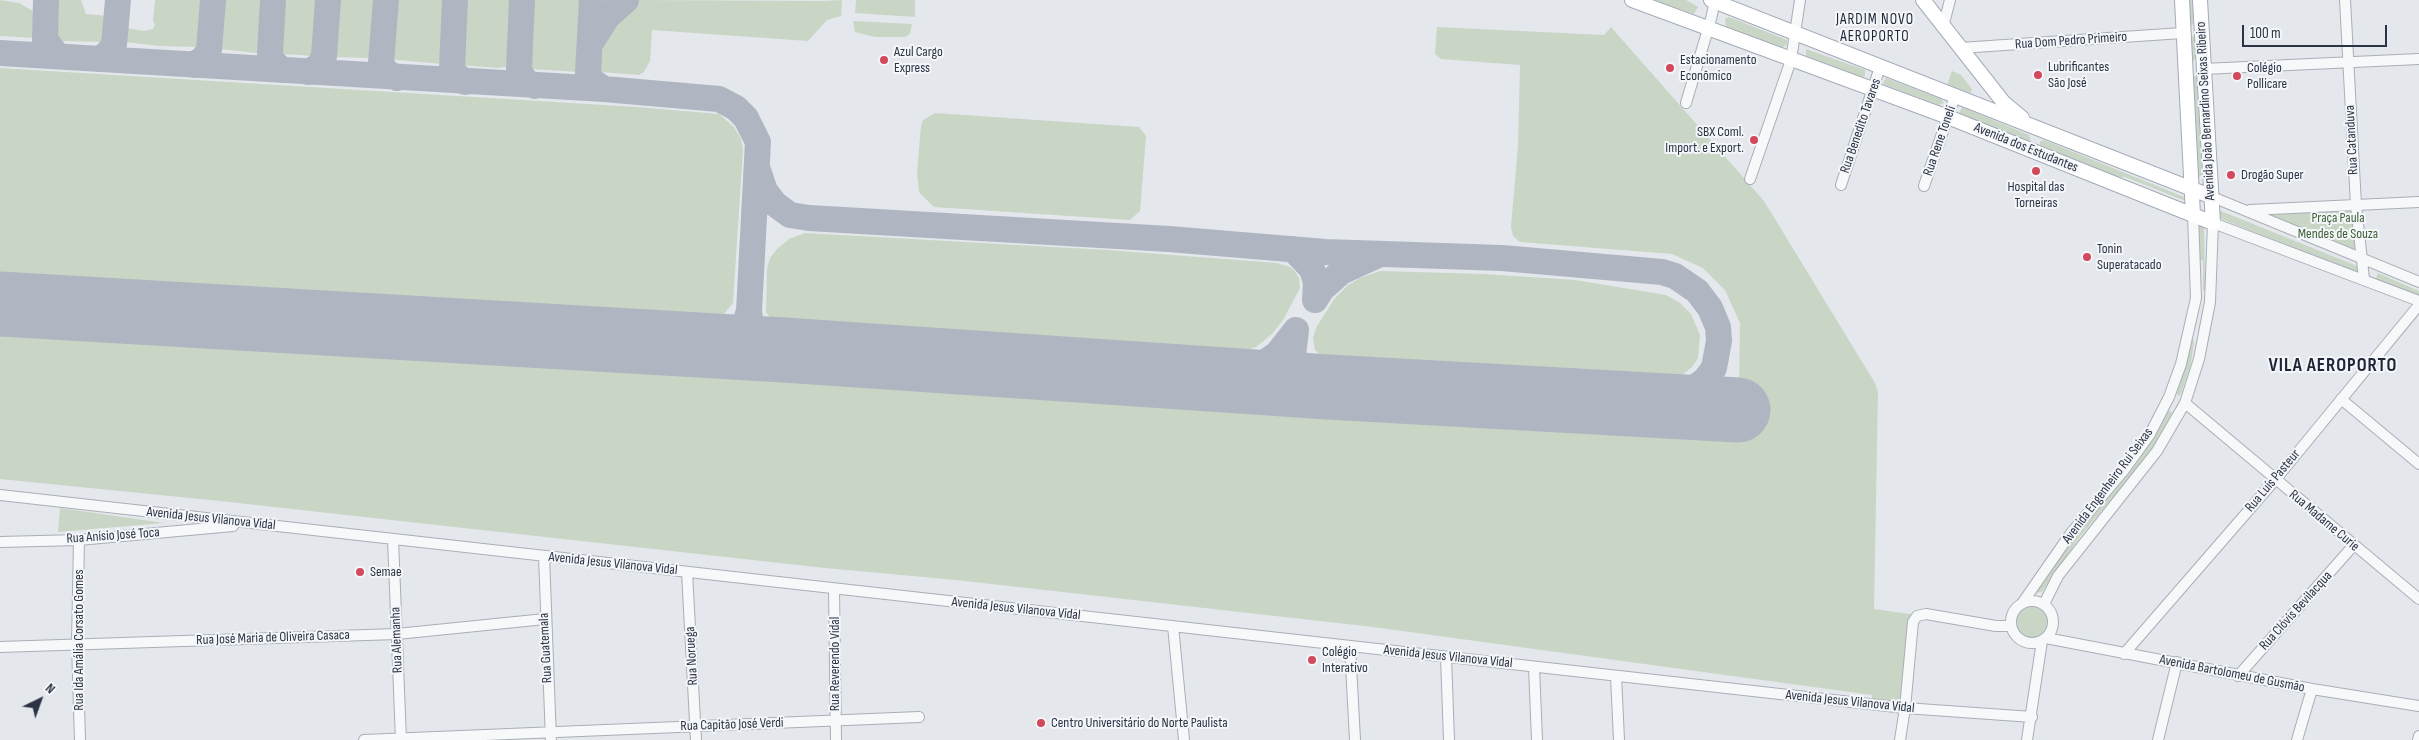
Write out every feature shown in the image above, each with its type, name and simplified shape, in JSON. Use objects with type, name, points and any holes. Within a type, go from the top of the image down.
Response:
[{"type":"main road","name":"Avenida dos Estudantes","points":[[1632,0],[1948,117],[2213,223]]},
{"type":"main road","name":"Avenida dos Estudantes","points":[[1713,0],[2210,196]]},
{"type":"main road","points":[[1924,0],[1943,27],[2004,103],[2034,126],[2032,150]]},
{"type":"main road","name":"Avenida João Bernardino Seixas Ribeiro","points":[[2182,0],[2182,32],[2193,188],[2193,215]]},
{"type":"main road","name":"Avenida João Bernardino Seixas Ribeiro","points":[[2200,0],[2213,223]]},
{"type":"main road","points":[[1977,70],[1985,89],[1984,99],[1979,106]]},
{"type":"street","points":[[1686,103],[1709,27],[1713,0]]},
{"type":"street","points":[[1750,179],[1791,60],[1800,0]]},
{"type":"street","points":[[1943,27],[1950,0]]},
{"type":"street","name":"Rua Catanduva","points":[[2345,0],[2356,205],[2364,279]]},
{"type":"street","name":"Rua Dom Pedro Primeiro","points":[[1960,48],[2182,32]]},
{"type":"street","points":[[2204,68],[2419,59]]},
{"type":"street","name":"Rua Benedito Tavares","points":[[1841,185],[1880,67]]},
{"type":"street","name":"Rua Rene Toneli","points":[[1924,186],[1955,96]]},
{"type":"street","name":"Avenida dos Estudantes","points":[[2210,196],[2419,282]]},
{"type":"street","points":[[2247,210],[2419,202]]},
{"type":"street","name":"Avenida Engenheiro Rui Seixas","points":[[2023,602],[2071,533],[2124,470],[2150,434],[2170,396],[2191,323],[2196,298],[2193,215]]},
{"type":"street","name":"Avenida dos Estudantes","points":[[2213,223],[2364,279],[2419,303]]},
{"type":"street","name":"Avenida Engenheiro Rui Seixas","points":[[2044,604],[2058,576],[2157,451],[2184,403],[2204,339],[2210,302],[2213,223]]},
{"type":"street","name":"Rua Luís Pasteur","points":[[2124,654],[2274,480],[2419,303]]},
{"type":"street","points":[[2191,323],[2196,325],[2204,339]]},
{"type":"street","points":[[2341,398],[2419,464]]},
{"type":"street","name":"Rua Madame Curie","points":[[2184,403],[2353,546],[2419,599]]},
{"type":"street","name":"Avenida Jesus Vilanova Vidal","points":[[0,495],[1905,708],[2032,717]]},
{"type":"street","points":[[170,531],[171,514]]},
{"type":"street","name":"Rua Anísio José Toca","points":[[0,542],[79,540],[256,524]]},
{"type":"street","name":"Rua Alemanha","points":[[393,539],[401,739]]},
{"type":"street","name":"Rua Ida Amália Corsato Gomes","points":[[79,540],[77,644],[80,740]]},
{"type":"street","name":"Rua Clóvis Bevilacqua","points":[[2238,676],[2353,546]]},
{"type":"street","name":"Rua Guatemala","points":[[544,556],[544,619],[551,736]]},
{"type":"street","name":"Rua Noruega","points":[[687,572],[696,740]]},
{"type":"street","name":"Rua Reverendo Vidal","points":[[834,589],[836,740]]},
{"type":"street","points":[[2037,601],[2044,604],[2053,616],[2051,632],[2044,639],[2026,643],[2019,639],[2010,626],[2014,609],[2023,602],[2037,601]]},
{"type":"street","points":[[1900,740],[1913,622],[1917,616],[1926,614],[1996,626],[2010,626]]},
{"type":"street","name":"Rua José Maria de Oliveira Casaca","points":[[0,647],[397,634],[544,619]]},
{"type":"street","points":[[1173,626],[1184,740]]},
{"type":"street","points":[[2027,740],[2044,639]]},
{"type":"street","name":"Avenida Bartolomeu de Gusmão","points":[[2044,639],[2176,662],[2238,676],[2419,706]]},
{"type":"street","points":[[1350,646],[1355,740]]},
{"type":"street","points":[[1446,657],[1449,740]]},
{"type":"street","points":[[2158,740],[2176,662]]},
{"type":"street","points":[[1534,667],[1537,740]]},
{"type":"street","points":[[1616,676],[1619,740]]},
{"type":"street","points":[[2297,740],[2312,689]]},
{"type":"street","name":"Rua Capitão José Verdi","points":[[364,740],[551,736],[696,726],[919,717]]},
{"type":"green space","points":[[0,0],[19,3],[40,15],[38,34],[35,38],[0,36]]},
{"type":"green space","points":[[52,0],[81,0],[86,14],[109,16],[109,37],[106,42],[58,41],[53,37],[51,22]]},
{"type":"green space","points":[[155,0],[207,0],[201,45],[197,47],[158,46],[126,42],[124,37],[126,28],[144,31],[153,29],[155,25],[153,20]]},
{"type":"green space","points":[[219,0],[267,0],[265,46],[261,51],[256,53],[220,49],[216,46]]},
{"type":"green space","points":[[279,0],[322,0],[319,52],[315,56],[281,54],[278,51],[276,47]]},
{"type":"green space","points":[[336,0],[379,0],[375,55],[372,58],[335,57],[332,54]]},
{"type":"green space","points":[[390,0],[444,0],[447,10],[445,61],[441,64],[389,59],[387,54]]},
{"type":"green space","points":[[464,0],[517,0],[512,66],[498,68],[460,65],[457,62],[459,11]]},
{"type":"green space","points":[[527,0],[587,0],[584,63],[579,72],[529,69],[525,65]]},
{"type":"green space","points":[[597,0],[616,1],[601,12],[597,9]]},
{"type":"green space","points":[[638,0],[842,0],[841,16],[827,20],[808,41],[652,30],[650,61],[644,72],[639,75],[600,72],[595,66],[599,38],[610,23]]},
{"type":"green space","points":[[856,0],[915,0],[915,17],[855,13]]},
{"type":"green space","points":[[1651,0],[1686,0],[1698,7],[1694,14]]},
{"type":"green space","points":[[2186,0],[2194,0],[2196,22],[2189,27]]},
{"type":"green space","points":[[1729,17],[1787,40],[1787,44],[1782,48],[1726,27],[1725,19]]},
{"type":"green space","points":[[853,21],[912,24],[910,34],[905,37],[875,37],[855,32]]},
{"type":"green space","points":[[1437,27],[1604,35],[1611,27],[1764,201],[1875,383],[1878,392],[1874,609],[1916,615],[1905,708],[1872,703],[1872,695],[1373,627],[956,580],[825,568],[220,501],[0,479],[0,331],[1053,392],[1281,411],[1735,435],[1741,429],[1742,398],[1739,395],[1740,323],[1725,290],[1703,268],[1672,254],[1520,242],[1513,236],[1511,227],[1518,146],[1520,65],[1441,59],[1435,54]]},
{"type":"green space","points":[[2190,36],[2195,37],[2196,58],[2193,61],[2191,61]]},
{"type":"green space","points":[[1806,49],[1865,70],[1865,76],[1862,77],[1806,56]]},
{"type":"green space","points":[[0,68],[637,107],[719,114],[734,127],[741,139],[743,150],[733,303],[723,315],[708,322],[0,282]]},
{"type":"green space","points":[[1952,71],[1961,75],[1972,89],[1971,93],[1947,86]]},
{"type":"green space","points":[[2191,75],[2197,77],[2202,175],[2199,177],[2197,176]]},
{"type":"green space","points":[[1886,78],[1941,99],[1944,103],[1939,105],[1885,85],[1883,83]]},
{"type":"green space","points":[[1962,107],[2029,135],[2031,140],[2028,141],[1959,114]]},
{"type":"green space","points":[[935,113],[1139,127],[1146,136],[1140,211],[1130,220],[934,207],[919,192],[917,173],[921,126],[923,120]]},
{"type":"green space","points":[[2044,140],[2189,199],[2188,202],[2125,177],[2116,178],[2040,147],[2040,141]]},
{"type":"green space","points":[[2216,209],[2357,266],[2358,270],[2354,272],[2219,218]]},
{"type":"green space","name":"Praça Paula Mendes de Souza","points":[[2352,209],[2355,250],[2264,213]]},
{"type":"green space","points":[[2196,222],[2204,224],[2205,290],[2203,290],[2203,261],[2199,259]]},
{"type":"green space","points":[[805,233],[1107,250],[1277,263],[1294,270],[1299,278],[1300,288],[1283,320],[1272,334],[1256,347],[1228,356],[1073,342],[783,326],[772,320],[766,312],[767,269],[770,258],[777,249],[789,239]]},
{"type":"green space","points":[[1380,271],[1484,274],[1575,280],[1666,295],[1680,303],[1691,314],[1700,335],[1698,358],[1692,367],[1681,376],[1662,380],[1327,361],[1315,350],[1313,337],[1317,326],[1335,298],[1348,285],[1360,278]]},
{"type":"green space","points":[[2378,273],[2419,291],[2419,298],[2375,280]]},
{"type":"green space","points":[[2190,339],[2193,339],[2194,342],[2191,363],[2181,394],[2178,396],[2177,394]]},
{"type":"green space","points":[[2168,409],[2172,413],[2151,451],[2079,538],[2042,592],[2036,593],[2034,590]]},
{"type":"green space","points":[[60,508],[164,523],[58,532]]},
{"type":"green space","points":[[2031,603],[2044,609],[2050,622],[2044,635],[2031,641],[2018,635],[2012,622],[2018,609]]},
{"type":"taxiway","points":[[46,0],[45,40],[58,56]]},
{"type":"taxiway","points":[[98,59],[106,55],[114,45],[118,0]]},
{"type":"taxiway","points":[[193,65],[203,59],[209,50],[213,0]]},
{"type":"taxiway","points":[[273,0],[270,53],[272,61],[282,70]]},
{"type":"taxiway","points":[[308,72],[319,66],[324,56],[328,0]]},
{"type":"taxiway","points":[[386,0],[381,63],[386,72],[397,78]]},
{"type":"taxiway","points":[[455,0],[452,68],[455,74],[465,82]]},
{"type":"taxiway","points":[[522,0],[519,70],[525,81],[535,86]]},
{"type":"taxiway","points":[[592,0],[588,73],[592,81],[604,89]]},
{"type":"taxiway","points":[[592,41],[607,17],[626,0]]},
{"type":"taxiway","points":[[0,53],[604,89],[719,99],[736,108],[746,118],[758,142],[749,311]]},
{"type":"taxiway","points":[[758,170],[765,191],[775,204],[790,215],[809,218],[1169,239],[1325,252],[1502,258],[1662,272],[1675,276],[1697,291],[1710,308],[1718,327],[1719,341],[1714,368],[1705,380],[1683,396],[1665,404]]},
{"type":"taxiway","points":[[1293,249],[1312,269],[1316,283],[1315,300],[1322,289],[1341,272],[1376,256]]},
{"type":"taxiway","points":[[709,346],[720,345],[734,338],[744,326],[749,311],[751,325],[758,337],[773,347],[784,350]]},
{"type":"taxiway","points":[[1210,379],[1238,376],[1257,368],[1277,354],[1296,330],[1293,355],[1296,364],[1308,378],[1328,387]]},
{"type":"runway","points":[[0,304],[784,350],[1328,387],[1738,410]]},
{"type":"place","name":"Azul Cargo Express","points":[[884,60]]},
{"type":"place","name":"Estacionamento Econômico","points":[[1670,68]]},
{"type":"place","name":"Lubrificantes São José","points":[[2038,75]]},
{"type":"place","name":"Colégio Pollicare","points":[[2237,76]]},
{"type":"place","name":"SBX Coml. Import. e Export.","points":[[1754,140]]},
{"type":"place","name":"Hospital das Torneiras","points":[[2036,171]]},
{"type":"place","name":"Drogão Super","points":[[2231,175]]},
{"type":"place","name":"Tonin Superatacado","points":[[2087,257]]},
{"type":"place","name":"Semae","points":[[360,572]]},
{"type":"place","name":"Colégio Interativo","points":[[1312,660]]},
{"type":"place","name":"Centro Universitário do Norte Paulista","points":[[1041,723]]},
{"type":"district","name":"JARDIM NOVO AEROPORTO","points":[[1875,28]]},
{"type":"district","name":"VILA AEROPORTO","points":[[2333,366]]}]
